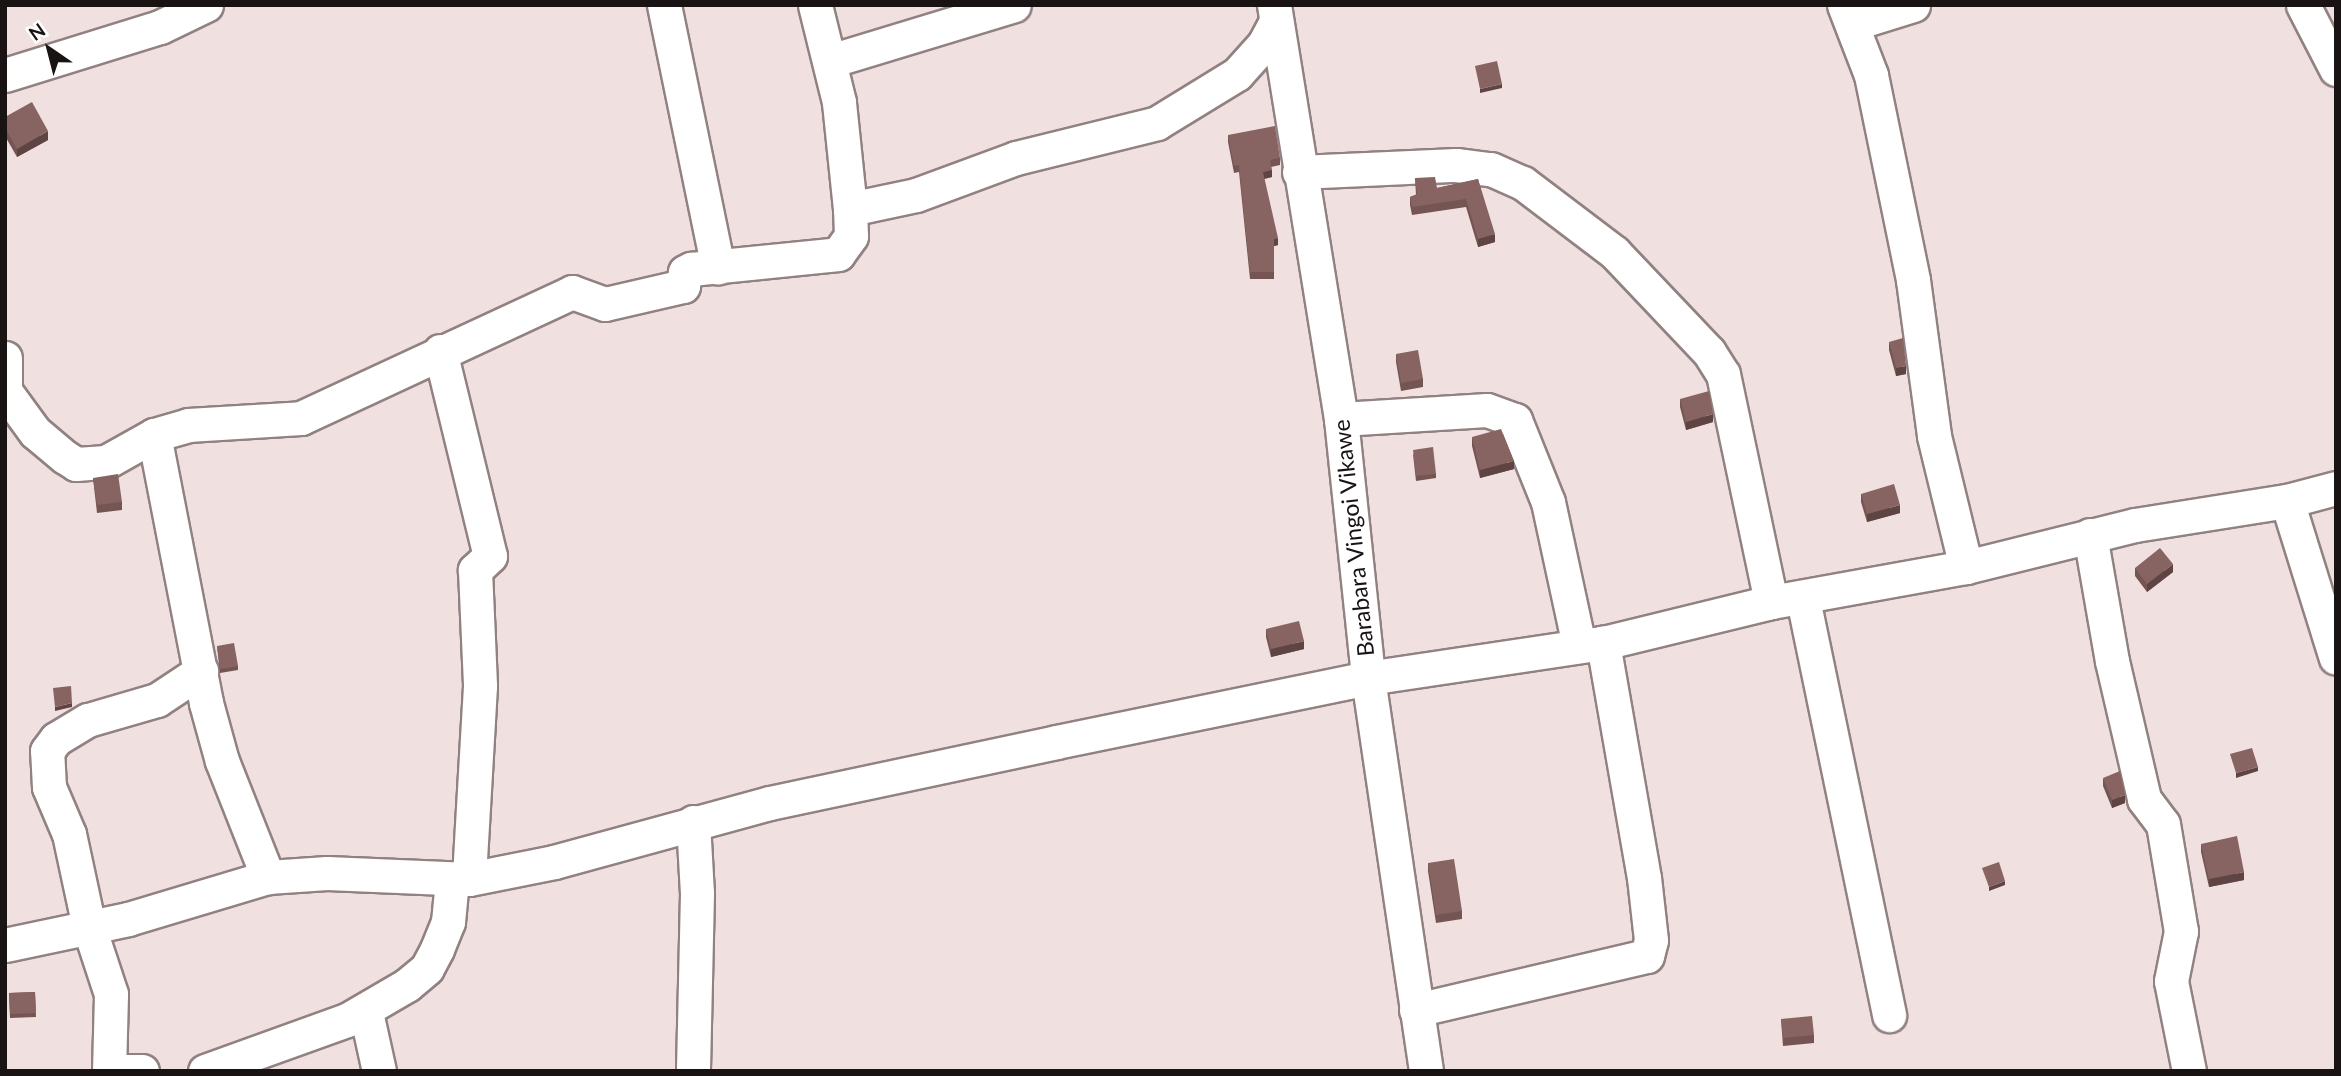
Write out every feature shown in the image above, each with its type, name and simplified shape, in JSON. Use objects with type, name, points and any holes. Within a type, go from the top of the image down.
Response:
[{"type":"street","points":[[5,75],[160,27],[206,5]]},
{"type":"street","points":[[664,5],[718,267]]},
{"type":"street","points":[[5,358],[7,396],[35,432],[76,464],[106,462],[154,435],[188,425],[301,418],[440,351],[572,292],[605,304],[683,286],[685,272],[691,269],[838,254],[850,236],[850,209],[830,61],[815,5]]},
{"type":"street","points":[[830,61],[1014,5]]},
{"type":"street","points":[[1913,5],[1848,14],[1871,75],[1913,281],[1934,436],[1966,567]]},
{"type":"street","points":[[2303,5],[2336,69]]},
{"type":"street","points":[[850,209],[916,195],[1016,158],[1157,123],[1237,74],[1264,44],[1275,13]]},
{"type":"street","name":"Barabara Vingoi Vikawe","points":[[1275,13],[1341,419],[1368,678],[1426,1071]]},
{"type":"street","points":[[1299,172],[1442,165],[1491,169],[1523,183],[1614,253],[1702,344],[1723,374],[1787,600],[1889,1015]]},
{"type":"street","points":[[205,1071],[366,1012],[427,968],[448,922],[460,879],[480,686],[475,570],[490,556],[440,351]]},
{"type":"street","points":[[1341,419],[1487,410],[1515,420],[1548,502],[1591,644],[1644,877],[1651,940],[1647,956],[1416,1010]]},
{"type":"street","points":[[154,435],[201,671],[222,761],[268,877]]},
{"type":"street","points":[[5,945],[89,927],[268,877],[327,873],[460,879],[554,862],[693,822],[1368,678],[1444,669],[1591,644],[1787,600],[1966,567],[2090,535],[2287,501],[2336,488]]},
{"type":"street","points":[[2287,501],[2336,658]]},
{"type":"street","points":[[2090,535],[2112,661],[2144,799],[2163,824],[2181,931],[2171,981],[2189,1071]]},
{"type":"street","points":[[142,1071],[111,1071],[111,995],[89,927],[75,854],[49,787],[47,751],[56,739],[88,720],[157,699],[201,671]]},
{"type":"street","points":[[693,822],[697,893],[693,1071]]},
{"type":"street","points":[[366,1012],[379,1071]]},
{"type":"building","points":[[1497,61],[1502,84],[1480,89],[1475,66]]},
{"type":"building","points":[[32,102],[48,131],[17,149],[5,128],[5,117]]},
{"type":"building","points":[[1275,126],[1280,158],[1270,160],[1272,170],[1263,172],[1278,238],[1274,239],[1274,272],[1250,272],[1239,165],[1234,166],[1228,135]]},
{"type":"building","points":[[1435,177],[1437,188],[1478,179],[1495,234],[1478,239],[1466,199],[1412,207],[1410,197],[1417,194],[1415,178]]},
{"type":"building","points":[[1903,338],[1906,366],[1896,368],[1889,342]]},
{"type":"building","points":[[1418,350],[1423,379],[1401,383],[1396,354]]},
{"type":"building","points":[[1709,391],[1713,414],[1686,422],[1680,399]]},
{"type":"building","points":[[1501,429],[1514,461],[1480,470],[1472,437]]},
{"type":"building","points":[[1433,447],[1436,474],[1416,476],[1413,450]]},
{"type":"building","points":[[118,474],[122,502],[97,505],[93,478]]},
{"type":"building","points":[[1894,484],[1900,505],[1867,514],[1861,494]]},
{"type":"building","points":[[2160,548],[2173,564],[2147,584],[2135,568]]},
{"type":"building","points":[[1299,621],[1304,641],[1271,649],[1266,629]]},
{"type":"building","points":[[234,643],[238,666],[220,669],[217,646]]},
{"type":"building","points":[[71,686],[72,703],[55,707],[53,688]]},
{"type":"building","points":[[2252,748],[2258,767],[2236,773],[2230,754]]},
{"type":"building","points":[[2120,771],[2125,795],[2112,800],[2103,778]]},
{"type":"building","points":[[2237,836],[2244,872],[2209,879],[2201,844]]},
{"type":"building","points":[[1454,859],[1462,911],[1436,915],[1428,863]]},
{"type":"building","points":[[1999,862],[2005,881],[1989,887],[1982,868]]},
{"type":"building","points":[[35,992],[36,1013],[10,1014],[9,993]]},
{"type":"building","points":[[1812,1016],[1814,1035],[1783,1038],[1781,1019]]}]
